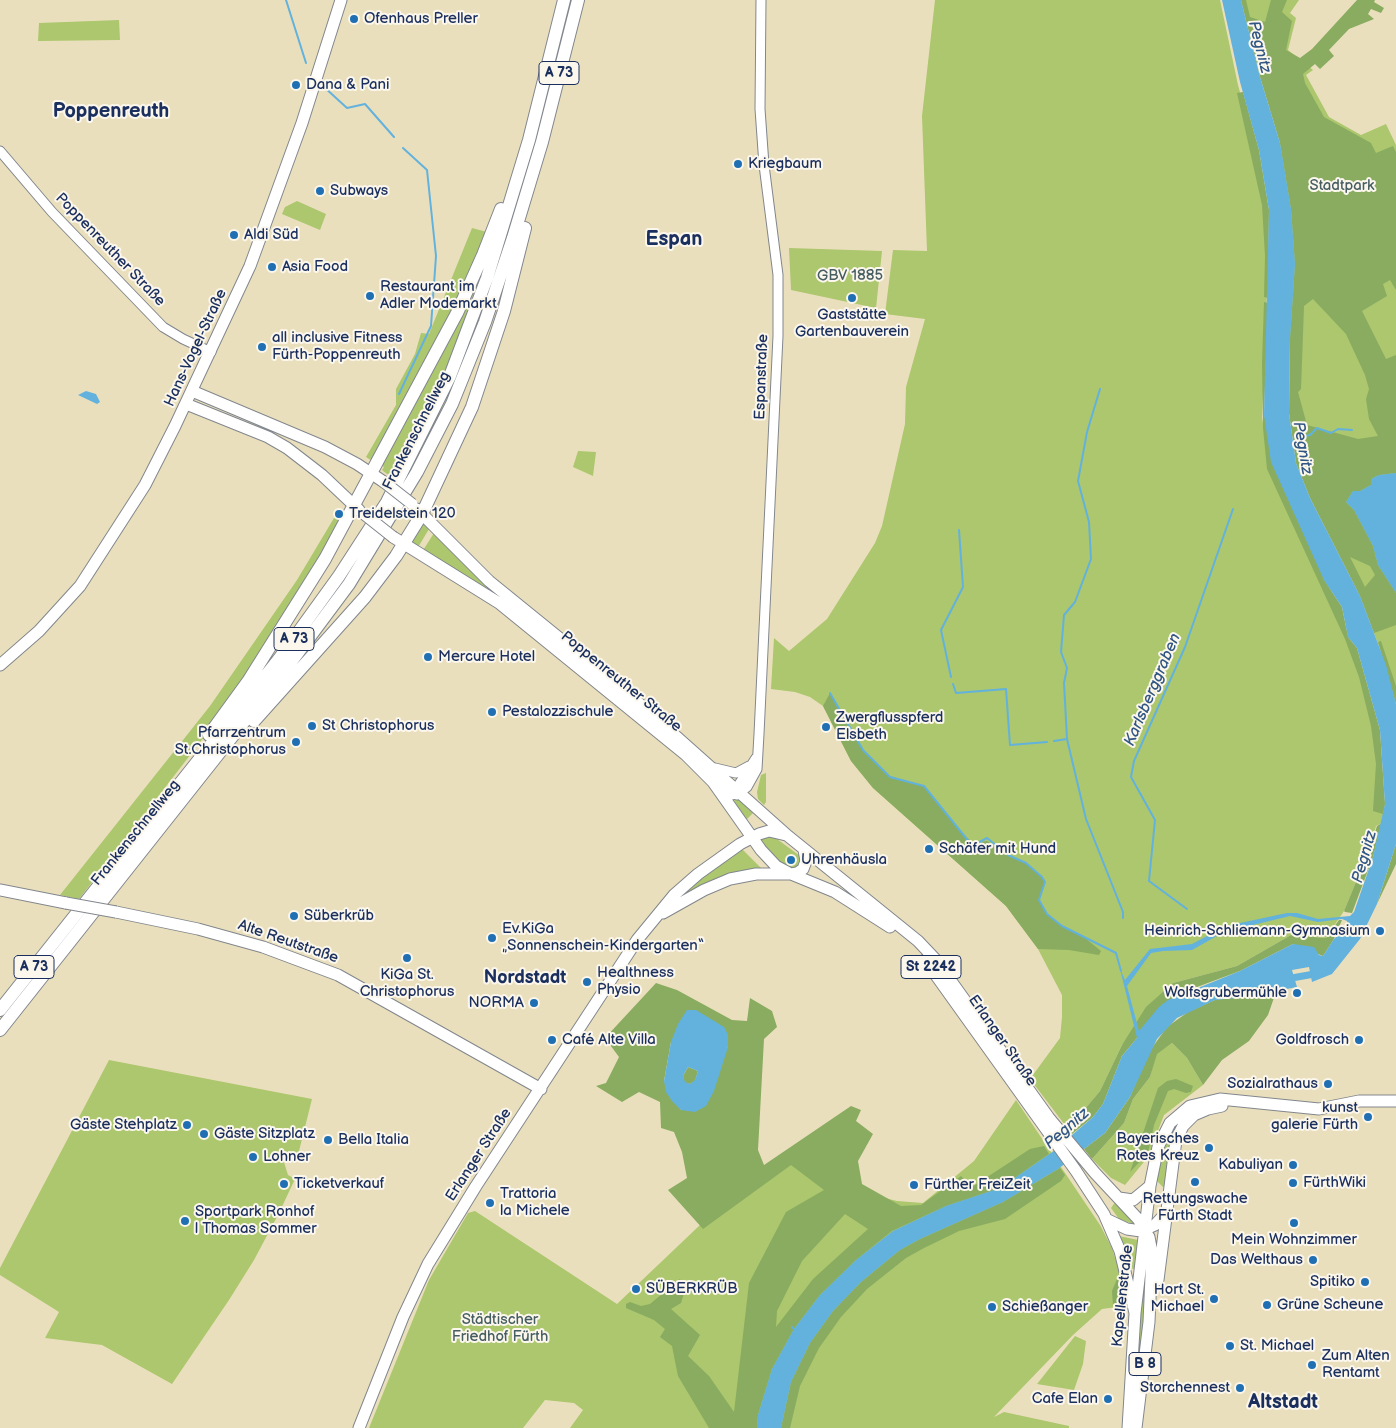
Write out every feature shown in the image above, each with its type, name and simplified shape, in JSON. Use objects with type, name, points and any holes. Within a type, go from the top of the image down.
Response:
[{"type":"highway","name":"Frankenschnellweg","points":[[0,1010],[166,799],[246,702],[311,616],[386,502],[424,431],[462,348],[487,278],[528,140],[564,0]]},
{"type":"highway","name":"Frankenschnellweg","points":[[0,1030],[233,736],[349,584],[396,509],[452,404],[485,322],[513,238],[540,147],[578,0]]},
{"type":"highway","points":[[166,799],[191,760],[249,680],[359,510],[372,474],[471,284],[528,140]]},
{"type":"highway","points":[[233,736],[256,719],[336,632],[398,541],[422,514],[472,407],[489,360],[504,311],[537,181],[540,147]]},
{"type":"main road","name":"Hans-Vogel-Straße","points":[[0,665],[39,631],[80,586],[145,485],[211,352],[250,266],[276,198],[341,0]]},
{"type":"main road","points":[[192,391],[293,432],[372,474]]},
{"type":"main road","points":[[186,404],[268,437],[287,448],[322,475],[359,510]]},
{"type":"main road","name":"Poppenreuther Straße","points":[[372,474],[412,504],[489,581],[575,649],[712,767],[735,795],[751,837],[767,858],[790,874]]},
{"type":"main road","name":"Poppenreuther Straße","points":[[359,510],[398,541],[499,603],[663,736],[713,782],[735,795],[788,836]]},
{"type":"main road","name":"St 2242","points":[[751,837],[769,831],[788,836]]},
{"type":"main road","name":"Erlanger Straße","points":[[788,836],[927,949],[961,993],[1105,1217],[1120,1250],[1135,1313]]},
{"type":"main road","name":"Erlanger Straße","points":[[359,1428],[403,1317],[425,1270],[473,1191],[634,945],[674,895],[698,874],[751,837]]},
{"type":"main road","points":[[790,874],[800,872],[805,865],[804,850]]},
{"type":"main road","name":"Erlanger Straße","points":[[657,916],[699,893],[730,879],[756,874],[790,874],[851,900],[890,928],[920,953],[1018,1082],[1145,1230]]},
{"type":"main road","name":"Alte Reutstraße","points":[[0,890],[208,932],[270,950],[338,975],[541,1089]]},
{"type":"main road","name":"B 8","points":[[1145,1230],[1150,1186],[1161,1138],[1182,1111],[1196,1104],[1220,1100],[1324,1109],[1359,1101],[1396,1101]]},
{"type":"main road","name":"B 8","points":[[1166,1214],[1176,1140],[1188,1120],[1200,1112],[1213,1108],[1266,1104]]},
{"type":"main road","points":[[1118,1197],[1133,1200],[1150,1186]]},
{"type":"main road","points":[[1105,1217],[1127,1229],[1145,1230],[1158,1222],[1166,1214]]},
{"type":"main road","name":"Kapellenstraße","points":[[1149,1322],[1154,1307],[1166,1214]]},
{"type":"main road","name":"Kapellenstraße","points":[[1128,1428],[1135,1313],[1145,1230]]},
{"type":"main road","name":"Kapellenstraße","points":[[1136,1428],[1149,1322],[1152,1249],[1145,1230]]},
{"type":"street","name":"Espanstraße","points":[[755,759],[767,600],[778,291],[760,109],[761,0]]},
{"type":"street","name":"Poppenreuther Straße","points":[[0,151],[52,212],[163,326],[183,339],[211,352]]},
{"type":"street","points":[[712,767],[736,773],[755,759]]},
{"type":"street","points":[[735,795],[755,759]]},
{"type":"green space","points":[[935,0],[1220,0],[1238,85],[1257,153],[1267,212],[1268,266],[1262,417],[1269,464],[1340,609],[1368,699],[1385,804],[1382,823],[1376,826],[1372,841],[1362,856],[1358,877],[1344,911],[1326,938],[1291,935],[1237,966],[1173,983],[1122,1045],[1100,1091],[1068,1129],[1030,1079],[1060,1038],[1062,1017],[1062,995],[1038,949],[1006,906],[873,788],[851,761],[823,706],[810,697],[795,692],[771,689],[774,638],[789,651],[827,619],[875,543],[882,526],[905,424],[906,387],[925,319],[885,314],[893,250],[927,251],[922,116]]},
{"type":"green space","name":"Stadtpark","points":[[1241,0],[1299,0],[1290,13],[1296,18],[1288,50],[1313,70],[1306,75],[1329,117],[1361,135],[1386,124],[1396,145],[1396,704],[1386,665],[1360,596],[1296,463],[1280,143]]},
{"type":"green space","name":"Stadtpark","points":[[1241,0],[1246,0],[1250,17],[1265,22],[1271,0],[1287,0],[1282,12],[1292,21],[1286,50],[1300,58],[1312,49],[1357,0],[1375,0],[1374,2],[1384,8],[1381,13],[1371,9],[1368,14],[1374,19],[1349,29],[1329,50],[1334,56],[1320,69],[1315,64],[1303,74],[1305,83],[1324,117],[1371,143],[1376,153],[1393,146],[1396,152],[1396,290],[1390,280],[1383,284],[1387,296],[1362,311],[1386,359],[1396,355],[1396,473],[1379,475],[1371,479],[1371,485],[1360,491],[1353,491],[1346,502],[1354,510],[1373,546],[1378,565],[1396,593],[1396,625],[1374,633],[1360,596],[1310,498],[1296,463],[1289,413],[1290,339],[1295,264],[1291,209],[1280,143],[1260,77]],"holes":[[[1313,299],[1346,334],[1365,375],[1369,389],[1366,399],[1369,419],[1378,436],[1358,439],[1307,425],[1298,392],[1301,389],[1304,306]],[[1350,557],[1370,566],[1375,575],[1365,587]]]},
{"type":"green space","points":[[119,20],[120,40],[38,41],[39,23]]},
{"type":"green space","points":[[1243,92],[1259,150],[1269,210],[1268,298],[1264,297],[1265,256],[1262,205],[1237,93]]},
{"type":"green space","points":[[297,201],[326,214],[320,230],[282,214],[285,207]]},
{"type":"green space","points":[[472,228],[487,232],[464,288],[371,460],[366,457],[396,405],[396,389],[415,354],[421,333],[429,334]]},
{"type":"green space","name":"GBV 1885","points":[[789,248],[882,251],[876,308],[791,290]]},
{"type":"green space","points":[[481,272],[453,352],[417,432],[392,478],[382,470],[384,467],[381,465]]},
{"type":"green space","points":[[1264,302],[1268,303],[1264,415],[1324,580],[1342,607],[1348,637],[1357,648],[1380,730],[1385,804],[1383,814],[1373,811],[1376,764],[1371,726],[1359,677],[1345,639],[1267,469],[1263,428],[1262,363]]},
{"type":"green space","points":[[578,451],[596,452],[593,476],[573,467]]},
{"type":"green space","points":[[339,515],[345,516],[221,715],[79,899],[60,895],[210,706],[297,580],[334,518]]},
{"type":"green space","points":[[422,520],[429,529],[417,549],[410,544]]},
{"type":"green space","points":[[434,533],[489,588],[488,590],[422,552]]},
{"type":"green space","points":[[1381,641],[1396,686],[1396,704],[1378,642]]},
{"type":"green space","points":[[830,693],[863,750],[890,776],[924,786],[961,832],[973,843],[987,841],[1008,855],[1026,863],[1045,882],[1039,900],[1047,914],[1062,926],[1085,938],[1101,951],[1099,955],[1069,950],[1038,949],[1006,906],[873,788],[851,761],[823,706]]},
{"type":"green space","points":[[766,773],[766,802],[764,805],[758,799],[757,792],[761,775]]},
{"type":"green space","points":[[737,798],[755,811],[745,821],[735,805],[734,800]]},
{"type":"green space","points":[[1382,823],[1373,857],[1352,913],[1345,912],[1358,877],[1362,856],[1372,841],[1377,826]]},
{"type":"green space","points":[[773,836],[800,856],[801,867],[791,869],[775,860],[759,839]]},
{"type":"green space","points":[[1396,844],[1396,864],[1377,904]]},
{"type":"green space","points":[[741,848],[761,868],[675,901],[704,874]]},
{"type":"green space","points":[[1339,920],[1342,920],[1334,939],[1323,956],[1293,944],[1240,971],[1181,993],[1122,1056],[1103,1104],[1093,1117],[1072,1134],[1068,1129],[1100,1091],[1122,1045],[1146,1007],[1173,983],[1237,966],[1291,935],[1326,938]]},
{"type":"green space","points":[[656,983],[677,990],[732,1020],[747,1021],[750,998],[772,1011],[777,1027],[764,1039],[758,1150],[764,1165],[851,1106],[861,1110],[856,1121],[873,1134],[858,1161],[862,1184],[901,1206],[921,1205],[961,1176],[972,1187],[1030,1149],[1044,1146],[1049,1154],[1000,1188],[946,1206],[892,1231],[856,1260],[820,1295],[794,1329],[772,1369],[758,1415],[757,1428],[709,1428],[678,1376],[672,1346],[660,1337],[665,1329],[654,1320],[626,1308],[626,1304],[630,1302],[641,1306],[650,1304],[680,1279],[684,1293],[681,1303],[671,1309],[700,1335],[688,1356],[709,1376],[734,1412],[749,1283],[786,1212],[824,1190],[791,1165],[703,1229],[668,1190],[687,1178],[682,1152],[674,1132],[661,1128],[660,1102],[639,1092],[622,1102],[596,1086],[606,1083],[619,1057],[605,1038]],"holes":[[[671,1042],[728,1047],[681,1110],[664,1081]],[[845,1214],[868,1229],[813,1279],[776,1327],[777,1311],[802,1261]]]},
{"type":"green space","points":[[1276,992],[1268,1015],[1249,1041],[1222,1060],[1203,1085],[1187,1058],[1172,1043],[1157,1054],[1150,1077],[1133,1099],[1124,1123],[1092,1159],[1084,1149],[1105,1133],[1130,1097],[1149,1052],[1167,1027],[1188,1012],[1215,1000]]},
{"type":"green space","points":[[1172,1043],[1187,1058],[1203,1085],[1164,1115],[1148,1157],[1125,1185],[1111,1178],[1092,1159],[1124,1123],[1133,1099],[1150,1077],[1156,1054]]},
{"type":"green space","points":[[109,1060],[312,1099],[296,1163],[285,1157],[283,1159],[288,1175],[295,1179],[279,1213],[254,1260],[229,1300],[172,1384],[102,1345],[45,1338],[59,1312],[0,1275],[0,1268]]},
{"type":"green space","points":[[688,1067],[698,1071],[695,1081],[690,1084],[684,1083],[683,1076]]},
{"type":"green space","points":[[1176,1079],[1193,1086],[1191,1092],[1186,1093],[1174,1089],[1168,1091],[1154,1125],[1148,1153],[1130,1172],[1158,1088],[1167,1081]]},
{"type":"green space","name":"Städtischer Friedhof Fürth","points":[[1016,1100],[1100,1225],[1112,1248],[1122,1280],[1124,1306],[1102,1309],[1073,1335],[994,1417],[1004,1412],[1069,1426],[1069,1428],[570,1428],[583,1410],[574,1403],[545,1400],[523,1428],[369,1428],[429,1280],[468,1213],[475,1211],[617,1304],[700,1225],[787,1162],[837,1186],[897,1201],[923,1203],[974,1161]]},
{"type":"green space","points":[[1175,1126],[1177,1128],[1165,1187],[1163,1187],[1157,1181],[1161,1147]]},
{"type":"green space","points":[[1060,1168],[1065,1175],[1061,1181],[1005,1219],[959,1231],[924,1248],[906,1258],[867,1289],[841,1317],[819,1348],[800,1386],[790,1428],[781,1428],[791,1382],[810,1343],[833,1311],[861,1282],[900,1250],[920,1239],[1003,1202]]},
{"type":"green space","points":[[1116,1201],[1134,1222],[1133,1224],[1119,1219],[1111,1208]]},
{"type":"green space","points":[[1119,1236],[1138,1240],[1136,1267],[1134,1269],[1129,1268]]},
{"type":"green space","points":[[1117,1279],[1121,1280],[1123,1305],[1113,1305],[1112,1291]]},
{"type":"green space","points":[[1144,1284],[1147,1287],[1136,1398],[1138,1315]]},
{"type":"green space","points":[[1075,1336],[1086,1341],[1083,1364],[1074,1390],[1037,1384]]},
{"type":"water","points":[[1222,0],[1241,0],[1260,77],[1280,143],[1291,209],[1295,264],[1290,339],[1289,413],[1296,463],[1310,498],[1360,596],[1386,665],[1396,704],[1396,844],[1377,904],[1360,939],[1332,974],[1312,982],[1309,967],[1292,970],[1297,987],[1246,997],[1215,1000],[1177,1018],[1157,1039],[1130,1097],[1105,1133],[1058,1169],[1003,1202],[920,1239],[900,1250],[861,1282],[833,1311],[810,1343],[791,1382],[781,1428],[757,1428],[758,1415],[772,1369],[794,1329],[820,1295],[856,1260],[893,1231],[946,1206],[1000,1188],[1051,1153],[1093,1117],[1103,1104],[1122,1056],[1137,1038],[1120,969],[1125,980],[1150,949],[1192,944],[1224,927],[1240,923],[1287,913],[1297,913],[1318,919],[1350,916],[1354,912],[1373,857],[1385,804],[1380,730],[1357,648],[1348,637],[1342,607],[1324,580],[1271,462],[1264,415],[1269,210],[1259,150],[1240,82]],"holes":[[[1290,916],[1318,922],[1342,919],[1347,921],[1348,925],[1334,939],[1323,956],[1319,955],[1314,947],[1293,944],[1240,971],[1168,1000],[1159,1007],[1139,1031],[1127,986],[1151,953],[1192,950],[1224,932]]]},
{"type":"water","points":[[86,391],[96,394],[100,402],[97,404],[78,395]]},
{"type":"water","points":[[1396,473],[1396,593],[1378,565],[1373,546],[1354,510],[1346,502],[1353,491],[1360,491],[1371,485],[1371,479],[1379,475]]},
{"type":"water","points":[[687,1010],[696,1010],[724,1027],[728,1035],[728,1047],[714,1091],[706,1106],[695,1112],[681,1110],[666,1092],[664,1081],[671,1042],[678,1024]],"holes":[[[688,1067],[698,1071],[695,1080],[690,1084],[685,1082],[683,1076]]]},
{"type":"waterway","points":[[286,0],[306,63]]},
{"type":"waterway","points":[[324,87],[347,108],[365,104],[394,137]]},
{"type":"waterway","points":[[399,394],[431,326],[436,256],[427,170],[403,148]]},
{"type":"waterway","points":[[1100,389],[1087,432],[1078,481],[1089,522],[1091,559],[1075,602],[1064,615],[1061,652],[1067,668],[1064,683],[1067,739],[1086,819],[1123,912],[1123,918]]},
{"type":"waterway","name":"Pegnitz","points":[[1305,436],[1310,435],[1317,428],[1331,433],[1338,429],[1352,430]]},
{"type":"waterway","name":"Karlsberggraben","points":[[1187,909],[1149,881],[1155,820],[1131,777],[1134,761],[1185,647],[1233,509]]},
{"type":"waterway","points":[[951,677],[941,630],[963,587],[959,530]]},
{"type":"waterway","points":[[953,684],[956,693],[1006,689],[1010,745],[1047,742]]},
{"type":"waterway","points":[[830,693],[863,750],[890,777],[924,786],[970,843],[974,845],[987,838],[1008,855],[1026,863],[1045,882],[1039,900],[1047,914],[1062,926],[1116,953],[1121,971]]},
{"type":"waterway","points":[[1054,741],[1067,739]]},
{"type":"waterway","points":[[1286,979],[1320,973]]},
{"type":"place","name":"Ofenhaus Preller","points":[[354,19]]},
{"type":"place","name":"Dana & Pani","points":[[296,85]]},
{"type":"place","name":"Kriegbaum","points":[[738,164]]},
{"type":"place","name":"Subways","points":[[320,191]]},
{"type":"place","name":"Aldi Süd","points":[[234,235]]},
{"type":"place","name":"Asia Food","points":[[272,267]]},
{"type":"place","name":"Restaurant im Adler Modemarkt","points":[[370,296]]},
{"type":"place","name":"Gaststätte Gartenbauverein","points":[[852,298]]},
{"type":"place","name":"all inclusive Fitness Fürth-Poppenreuth","points":[[262,347]]},
{"type":"place","name":"Treidelstein 120","points":[[339,514]]},
{"type":"place","name":"Mercure Hotel","points":[[428,657]]},
{"type":"place","name":"Pestalozzischule","points":[[492,712]]},
{"type":"place","name":"St Christophorus","points":[[312,726]]},
{"type":"place","name":"Zwergflusspferd Elsbeth","points":[[826,727]]},
{"type":"place","name":"Pfarrzentrum St.Christophorus","points":[[296,742]]},
{"type":"place","name":"Schäfer mit Hund","points":[[929,849]]},
{"type":"place","name":"Uhrenhäusla","points":[[791,860]]},
{"type":"place","name":"Süberkrüb","points":[[294,916]]},
{"type":"place","name":"Heinrich-Schliemann-Gymnasium","points":[[1380,931]]},
{"type":"place","name":"Ev.KiGa „Sonnenschein-Kindergarten“","points":[[492,938]]},
{"type":"place","name":"KiGa St. Christophorus","points":[[407,958]]},
{"type":"place","name":"Healthness Physio","points":[[587,982]]},
{"type":"place","name":"Wolfsgrubermühle","points":[[1297,993]]},
{"type":"place","name":"NORMA","points":[[534,1003]]},
{"type":"place","name":"Café Alte Villa","points":[[552,1040]]},
{"type":"place","name":"Goldfrosch","points":[[1359,1040]]},
{"type":"place","name":"Sozialrathaus","points":[[1328,1084]]},
{"type":"place","name":"kunst galerie Fürth","points":[[1368,1117]]},
{"type":"place","name":"Gäste Stehplatz","points":[[187,1125]]},
{"type":"place","name":"Gäste Sitzplatz","points":[[204,1134]]},
{"type":"place","name":"Bella Italia","points":[[328,1140]]},
{"type":"place","name":"Bayerisches Rotes Kreuz","points":[[1209,1148]]},
{"type":"place","name":"Lohner","points":[[253,1157]]},
{"type":"place","name":"Kabuliyan","points":[[1293,1165]]},
{"type":"place","name":"Rettungswache Fürth Stadt","points":[[1195,1182]]},
{"type":"place","name":"FürthWiki","points":[[1293,1183]]},
{"type":"place","name":"Ticketverkauf","points":[[284,1184]]},
{"type":"place","name":"Fürther FreiZeit","points":[[914,1185]]},
{"type":"place","name":"Trattoria la Michele","points":[[490,1203]]},
{"type":"place","name":"Sportpark Ronhof | Thomas Sommer","points":[[185,1221]]},
{"type":"place","name":"Mein Wohnzimmer","points":[[1294,1223]]},
{"type":"place","name":"Das Welthaus","points":[[1313,1260]]},
{"type":"place","name":"Spitiko","points":[[1365,1282]]},
{"type":"place","name":"SÜBERKRÜB","points":[[636,1289]]},
{"type":"place","name":"Hort St. Michael","points":[[1214,1299]]},
{"type":"place","name":"Grüne Scheune","points":[[1267,1305]]},
{"type":"place","name":"Schießanger","points":[[992,1307]]},
{"type":"place","name":"St. Michael","points":[[1230,1346]]},
{"type":"place","name":"Zum Alten Rentamt","points":[[1312,1365]]},
{"type":"place","name":"Storchennest","points":[[1240,1388]]},
{"type":"place","name":"Cafe Elan","points":[[1108,1399]]},
{"type":"district","name":"Poppenreuth","points":[[111,112]]},
{"type":"district","name":"Espan","points":[[674,240]]},
{"type":"district","name":"Nordstadt","points":[[525,978]]},
{"type":"district","name":"Altstadt","points":[[1283,1403]]}]
